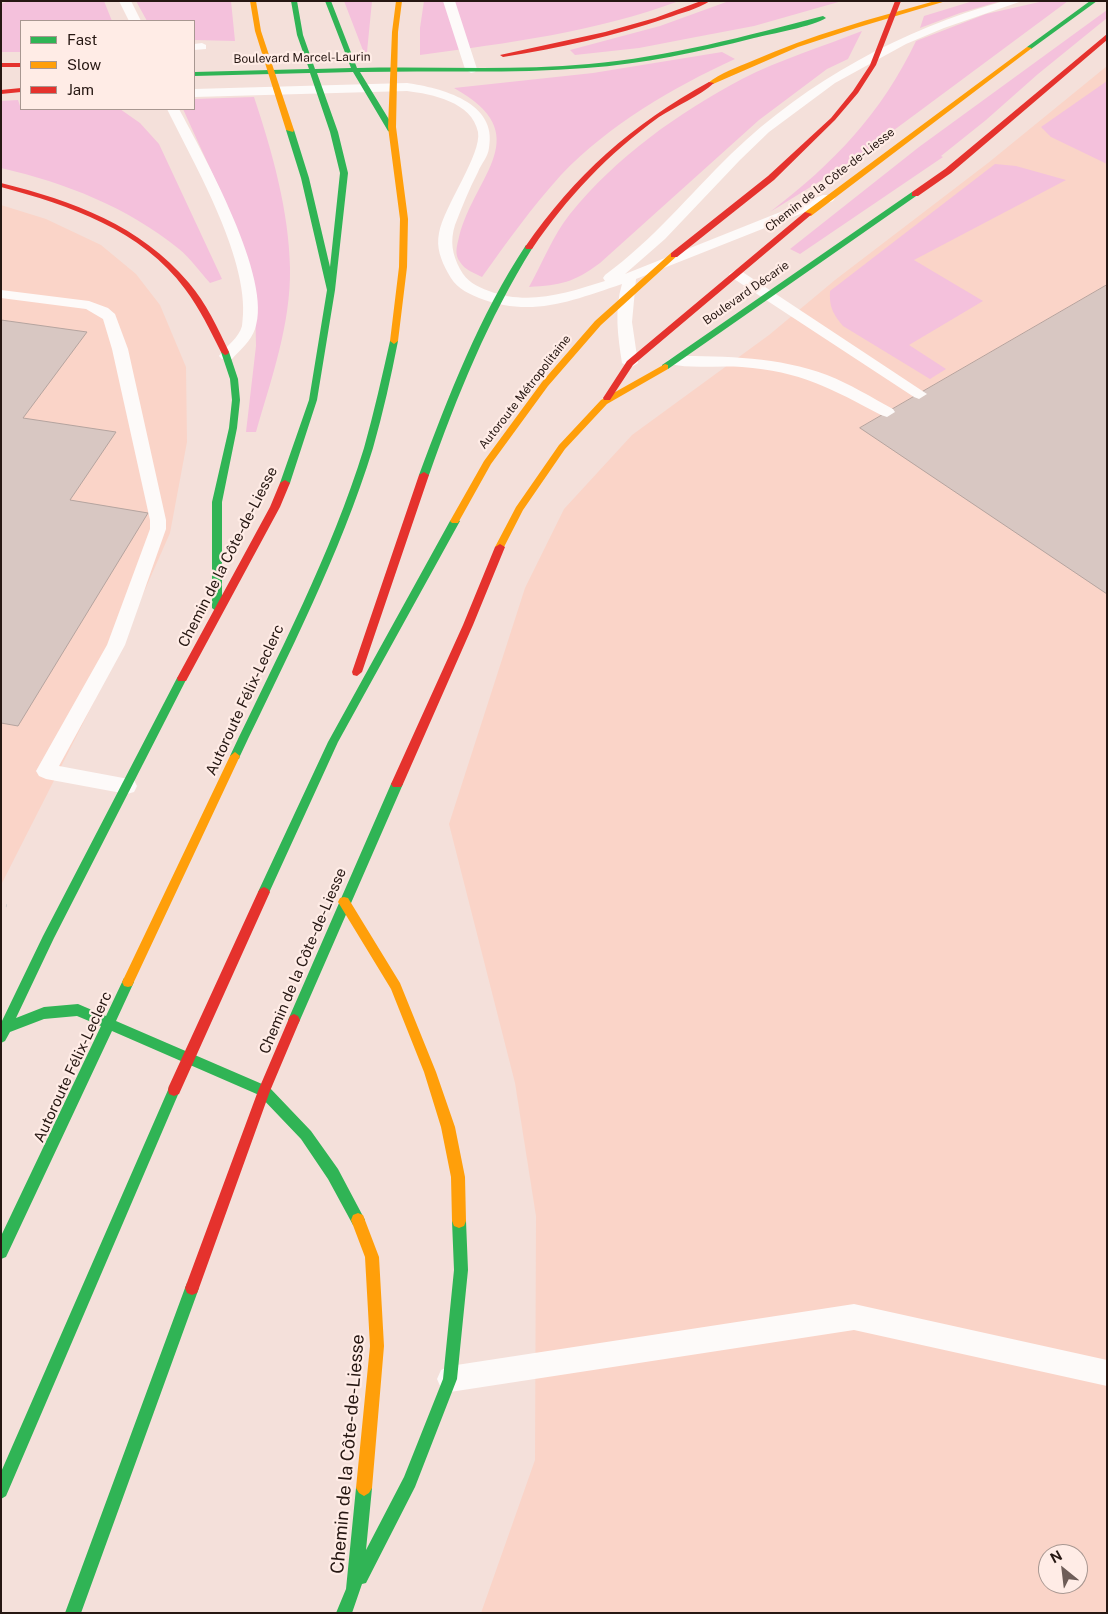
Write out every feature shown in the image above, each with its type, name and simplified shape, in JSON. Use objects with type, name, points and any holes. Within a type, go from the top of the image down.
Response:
[{"type":"main road","name":"Chemin de la Côte-de-Liesse","points":[[4,1032],[49,936],[217,611],[275,507],[296,455],[320,366],[331,290],[305,178],[263,47],[253,1]]},
{"type":"main road","points":[[294,1],[304,45],[339,146],[344,172],[331,290]]},
{"type":"main road","points":[[328,1],[352,65],[392,131]]},
{"type":"main road","points":[[392,131],[396,24],[399,1]]},
{"type":"main road","points":[[470,65],[491,57],[559,46],[608,34],[647,23],[706,1]]},
{"type":"main road","name":"Autoroute Métropolitaine","points":[[333,742],[487,463],[508,432],[570,354],[625,298],[680,250],[771,178],[821,132],[865,80],[881,49],[898,1]]},
{"type":"main road","points":[[1,1491],[158,1124],[333,742],[431,455],[474,346],[501,291],[529,245],[562,201],[602,160],[646,123],[686,97],[746,66],[794,46],[943,1]]},
{"type":"main road","name":"Chemin de la Côte-de-Liesse","points":[[604,402],[630,362],[828,198],[1094,1]]},
{"type":"main road","points":[[470,65],[554,68],[676,54],[745,40],[832,16]]},
{"type":"main road","name":"Boulevard Décarie","points":[[468,625],[495,557],[520,509],[562,447],[604,402],[675,361],[767,294],[948,170],[1107,36]]},
{"type":"main road","points":[[1,65],[20,65]]},
{"type":"main road","name":"Boulevard Marcel-Laurin","points":[[195,74],[410,69],[470,65]]},
{"type":"main road","points":[[1,92],[20,90]]},
{"type":"main road","name":"Autoroute Félix-Leclerc","points":[[1,1252],[316,583],[363,468],[390,373],[403,274],[403,199],[392,131]]},
{"type":"main road","points":[[1,185],[45,196],[93,212],[122,227],[151,246],[176,269],[197,295],[213,324],[227,356],[234,385],[235,400],[231,438],[218,499],[217,611]]},
{"type":"main road","name":"Chemin de la Côte-de-Liesse","points":[[72,1613],[264,1091],[344,902],[468,625]]},
{"type":"main road","points":[[344,902],[396,987],[430,1072],[448,1127],[458,1177],[461,1270],[450,1379],[410,1482],[354,1588]]},
{"type":"main road","points":[[4,1032],[44,1013],[78,1010],[264,1091]]},
{"type":"main road","name":"Chemin de la Côte-de-Liesse","points":[[264,1091],[306,1135],[333,1174],[362,1228],[372,1257],[377,1346],[354,1588],[344,1613]]},
{"type":"lane","points":[[125,1],[134,20]]},
{"type":"lane","points":[[449,1],[470,65]]},
{"type":"lane","points":[[584,292],[615,274],[642,252],[736,156],[785,113],[813,92],[909,37],[967,15],[1017,1]]},
{"type":"lane","points":[[195,93],[407,87],[431,90],[456,99],[478,119],[484,136],[484,147],[453,211],[445,236],[446,256],[454,275],[470,289],[504,302],[551,302],[584,292],[632,276],[828,198]]},
{"type":"lane","points":[[174,110],[238,246],[249,290],[249,328],[227,356]]},
{"type":"lane","points":[[630,362],[626,338],[627,292],[642,252]]},
{"type":"lane","points":[[736,274],[920,394]]},
{"type":"lane","points":[[1,294],[95,307],[110,317],[120,349],[158,520],[158,529],[116,645],[46,771],[127,786]]},
{"type":"lane","points":[[675,361],[756,365],[810,374],[887,412]]},
{"type":"lane","points":[[450,1379],[854,1317],[1107,1373]]},
{"type":"path","points":[[1,905],[8,906]]},
{"type":"shaded area","points":[[9,1],[104,1],[112,20],[20,20],[20,52],[1,52],[1,4]]},
{"type":"shaded area","points":[[136,1],[231,1],[235,41],[195,40],[195,20],[146,20]]},
{"type":"shaded area","points":[[344,1],[372,1],[367,52],[364,53]]},
{"type":"shaded area","points":[[424,1],[679,1],[648,12],[584,29],[519,41],[420,55],[420,28]]},
{"type":"shaded area","points":[[729,1],[842,1],[754,26],[639,48],[575,55],[570,50],[660,26]]},
{"type":"shaded area","points":[[973,1],[1001,1],[960,13],[920,28],[924,16]]},
{"type":"shaded area","points":[[1044,1],[1068,1],[851,162],[770,212],[815,175],[854,136],[887,92],[916,41],[986,14]]},
{"type":"shaded area","points":[[1107,10],[1107,18],[941,156],[943,157],[800,254],[790,249],[919,147]]},
{"type":"shaded area","points":[[862,31],[848,59],[827,69],[759,120],[600,263],[582,275],[566,282],[529,287],[553,240],[570,214],[607,174],[649,138],[695,106],[742,79],[786,59]]},
{"type":"shaded area","points":[[722,52],[735,59],[665,95],[600,139],[580,157],[561,175],[540,200],[482,277],[462,265],[457,253],[459,237],[467,214],[487,175],[494,156],[497,139],[492,122],[479,105],[454,88],[593,73]]},
{"type":"shaded area","points":[[1107,66],[1107,1613],[481,1613],[535,1460],[536,1216],[515,1083],[449,824],[525,588],[564,509],[632,435],[769,335],[835,280],[988,163]]},
{"type":"shaded area","points":[[1107,81],[1107,164],[1051,137],[1041,127]]},
{"type":"shaded area","points":[[254,97],[267,138],[283,203],[290,268],[287,310],[274,372],[256,432],[246,432],[256,346],[255,300],[223,197],[183,110],[195,110],[195,99]]},
{"type":"shaded area","points":[[18,100],[20,110],[121,110],[140,123],[159,144],[222,279],[210,283],[179,249],[159,234],[117,209],[72,189],[1,168],[1,101]]},
{"type":"shaded area","points":[[995,164],[1016,166],[1066,180],[914,260],[983,301],[909,345],[946,369],[930,379],[843,326],[832,310],[830,291]]},
{"type":"shaded area","points":[[1,205],[46,219],[101,245],[136,274],[160,305],[186,367],[187,442],[170,533],[106,678],[1,885]]},
{"type":"building","points":[[1107,285],[1107,594],[860,428]]},
{"type":"building","points":[[1,320],[87,332],[23,418],[116,432],[70,500],[148,513],[18,726],[1,723]]},
{"type":"traffic: fast","points":[[294,1],[300,35],[334,132],[344,173],[331,290]]},
{"type":"traffic: fast","points":[[328,1],[352,65],[392,131]]},
{"type":"traffic: fast","points":[[1029,48],[1094,1]]},
{"type":"traffic: fast","points":[[410,69],[544,69],[619,63],[707,47],[823,18]]},
{"type":"traffic: fast","points":[[195,74],[410,69]]},
{"type":"traffic: fast","points":[[285,483],[313,400],[331,290],[305,178],[290,130]]},
{"type":"traffic: fast","points":[[665,367],[915,194]]},
{"type":"traffic: fast","points":[[424,475],[457,387],[483,329],[512,273],[529,247]]},
{"type":"traffic: fast","points":[[235,756],[307,605],[350,502],[383,396],[394,341]]},
{"type":"traffic: fast","points":[[217,608],[217,502],[233,428],[236,400],[234,379],[225,352]]},
{"type":"traffic: fast","points":[[264,892],[333,742],[455,521]]},
{"type":"traffic: fast","points":[[1,1037],[49,936],[182,678]]},
{"type":"traffic: fast","points":[[294,1020],[397,784]]},
{"type":"traffic: fast","points":[[1,1252],[128,982]]},
{"type":"traffic: fast","points":[[7,1027],[44,1013],[78,1010],[264,1091],[306,1135],[333,1174],[358,1220]]},
{"type":"traffic: fast","points":[[1,1491],[174,1090]]},
{"type":"traffic: fast","points":[[360,1577],[410,1482],[450,1379],[461,1270],[459,1221]]},
{"type":"traffic: fast","points":[[73,1613],[192,1288]]},
{"type":"traffic: fast","points":[[344,1613],[354,1589],[364,1488]]},
{"type":"traffic: slow","points":[[253,1],[258,31],[290,130]]},
{"type":"traffic: slow","points":[[394,341],[403,267],[404,219],[392,127],[395,32],[399,1]]},
{"type":"traffic: slow","points":[[711,83],[739,69],[795,46],[883,17],[943,1]]},
{"type":"traffic: slow","points":[[808,214],[1029,48]]},
{"type":"traffic: slow","points":[[455,521],[487,463],[545,384],[598,323],[674,255]]},
{"type":"traffic: slow","points":[[500,547],[519,509],[562,447],[604,402],[665,367]]},
{"type":"traffic: slow","points":[[128,982],[235,756]]},
{"type":"traffic: slow","points":[[344,902],[396,987],[430,1072],[448,1127],[458,1177],[459,1221]]},
{"type":"traffic: slow","points":[[358,1220],[372,1257],[377,1346],[364,1488]]},
{"type":"traffic: jam","points":[[503,55],[555,46],[606,34],[682,11],[707,1]]},
{"type":"traffic: jam","points":[[674,255],[771,178],[833,119],[856,92],[873,65],[898,1]]},
{"type":"traffic: jam","points":[[915,194],[948,171],[1107,36]]},
{"type":"traffic: jam","points":[[1,65],[20,65]]},
{"type":"traffic: jam","points":[[529,247],[566,198],[609,153],[658,115],[711,83]]},
{"type":"traffic: jam","points":[[1,92],[20,90]]},
{"type":"traffic: jam","points":[[1,185],[74,206],[136,238],[163,260],[187,286],[208,316],[225,352]]},
{"type":"traffic: jam","points":[[607,398],[630,363],[808,214]]},
{"type":"traffic: jam","points":[[357,672],[424,475]]},
{"type":"traffic: jam","points":[[182,678],[275,507],[285,483]]},
{"type":"traffic: jam","points":[[397,784],[468,625],[500,547]]},
{"type":"traffic: jam","points":[[174,1090],[264,892]]},
{"type":"traffic: jam","points":[[192,1288],[264,1091],[294,1020]]}]
